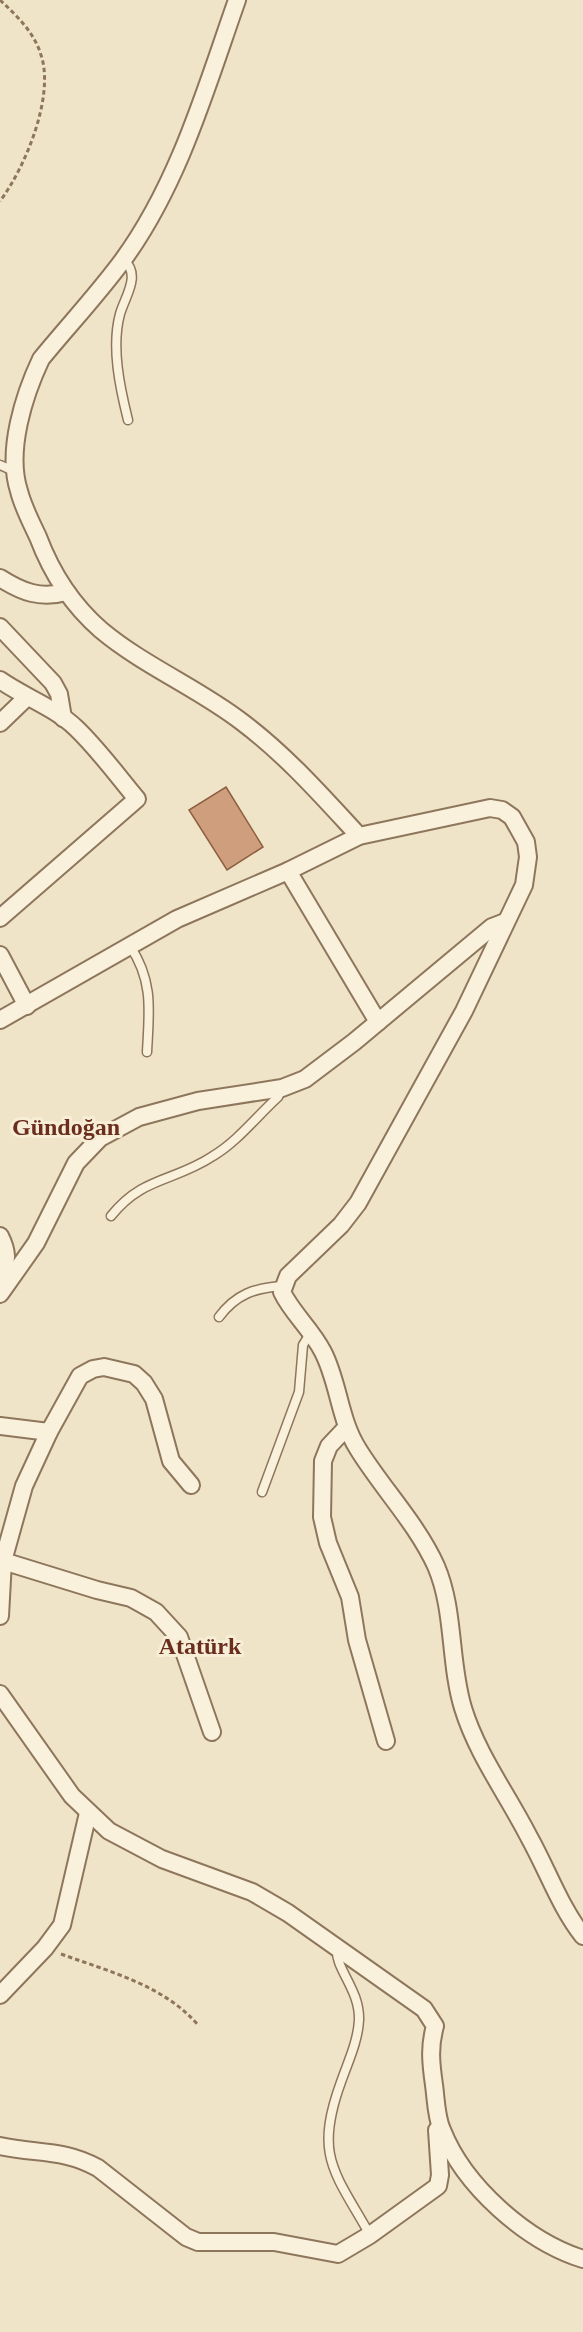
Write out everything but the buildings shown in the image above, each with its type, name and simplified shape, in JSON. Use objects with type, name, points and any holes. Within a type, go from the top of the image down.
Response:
[{"type":"street","points":[[237,0],[184,148],[158,202],[123,259],[41,359],[20,418],[16,472],[18,489],[47,561],[66,592],[89,619],[110,636],[212,701],[269,743],[359,836]]},
{"type":"street","points":[[0,578],[34,595],[55,595],[66,592]]},
{"type":"street","points":[[0,627],[53,684],[58,694],[63,718]]},
{"type":"street","points":[[0,680],[75,727],[137,799],[0,918]]},
{"type":"street","points":[[0,723],[26,698]]},
{"type":"street","points":[[0,1020],[177,919],[288,871],[359,836],[442,820],[478,809],[502,810],[512,817],[519,828],[528,857],[524,885],[464,1011],[371,1183],[341,1225],[288,1276],[282,1286],[285,1297],[310,1332],[331,1369],[346,1428],[357,1448],[426,1546],[436,1566],[443,1587],[458,1691],[472,1733],[569,1915],[583,1936]]},
{"type":"street","points":[[288,871],[378,1022]]},
{"type":"street","points":[[0,1293],[36,1243],[76,1163],[100,1138],[139,1117],[198,1101],[282,1088],[316,1071],[492,927],[505,922]]},
{"type":"street","points":[[0,955],[27,1006]]},
{"type":"street","points":[[0,1236],[7,1254],[0,1275]]},
{"type":"street","points":[[0,1616],[2,1560],[24,1486],[48,1432],[80,1376],[104,1367],[134,1374],[150,1390],[166,1451],[177,1470],[191,1485]]},
{"type":"street","points":[[0,1426],[48,1432]]},
{"type":"street","points":[[346,1428],[329,1446],[322,1461],[322,1517],[328,1543],[350,1597],[357,1640],[386,1741]]},
{"type":"street","points":[[2,1560],[97,1590],[131,1598],[165,1619],[179,1637],[188,1657],[212,1732]]},
{"type":"street","points":[[0,1694],[57,1777],[88,1813],[109,1831],[135,1847],[252,1892],[337,1947],[430,2015],[435,2026],[431,2058],[441,2128],[463,2169],[516,2224],[554,2248],[583,2259]]},
{"type":"street","points":[[0,1995],[45,1948],[62,1925],[88,1813]]},
{"type":"street","points":[[0,2146],[48,2151],[83,2159],[98,2168],[186,2237],[198,2242],[274,2241],[331,2254],[344,2251],[370,2235],[438,2186],[440,2175],[437,2131],[441,2128]]},
{"type":"lane","points":[[123,259],[130,267],[133,278],[119,316],[118,335],[119,376],[128,420]]},
{"type":"lane","points":[[0,465],[16,472]]},
{"type":"lane","points":[[130,946],[140,964],[150,994],[147,1052]]},
{"type":"lane","points":[[111,1216],[127,1198],[146,1185],[186,1172],[225,1148],[278,1097],[282,1088]]},
{"type":"lane","points":[[219,1317],[230,1303],[248,1292],[282,1286]]},
{"type":"lane","points":[[262,1492],[299,1392],[303,1345],[310,1332]]},
{"type":"lane","points":[[337,1947],[337,1960],[356,1997],[359,2019],[355,2043],[331,2111],[328,2148],[334,2170],[370,2235]]},
{"type":"path","points":[[0,0],[20,19],[34,39],[42,55],[44,70],[33,135],[17,175],[0,201]]},
{"type":"path","points":[[45,1948],[153,1989],[180,2006],[199,2026]]},
{"type":"district","name":"Gündoğan","points":[[66,1127]]},
{"type":"district","name":"Atatürk","points":[[200,1646]]}]
